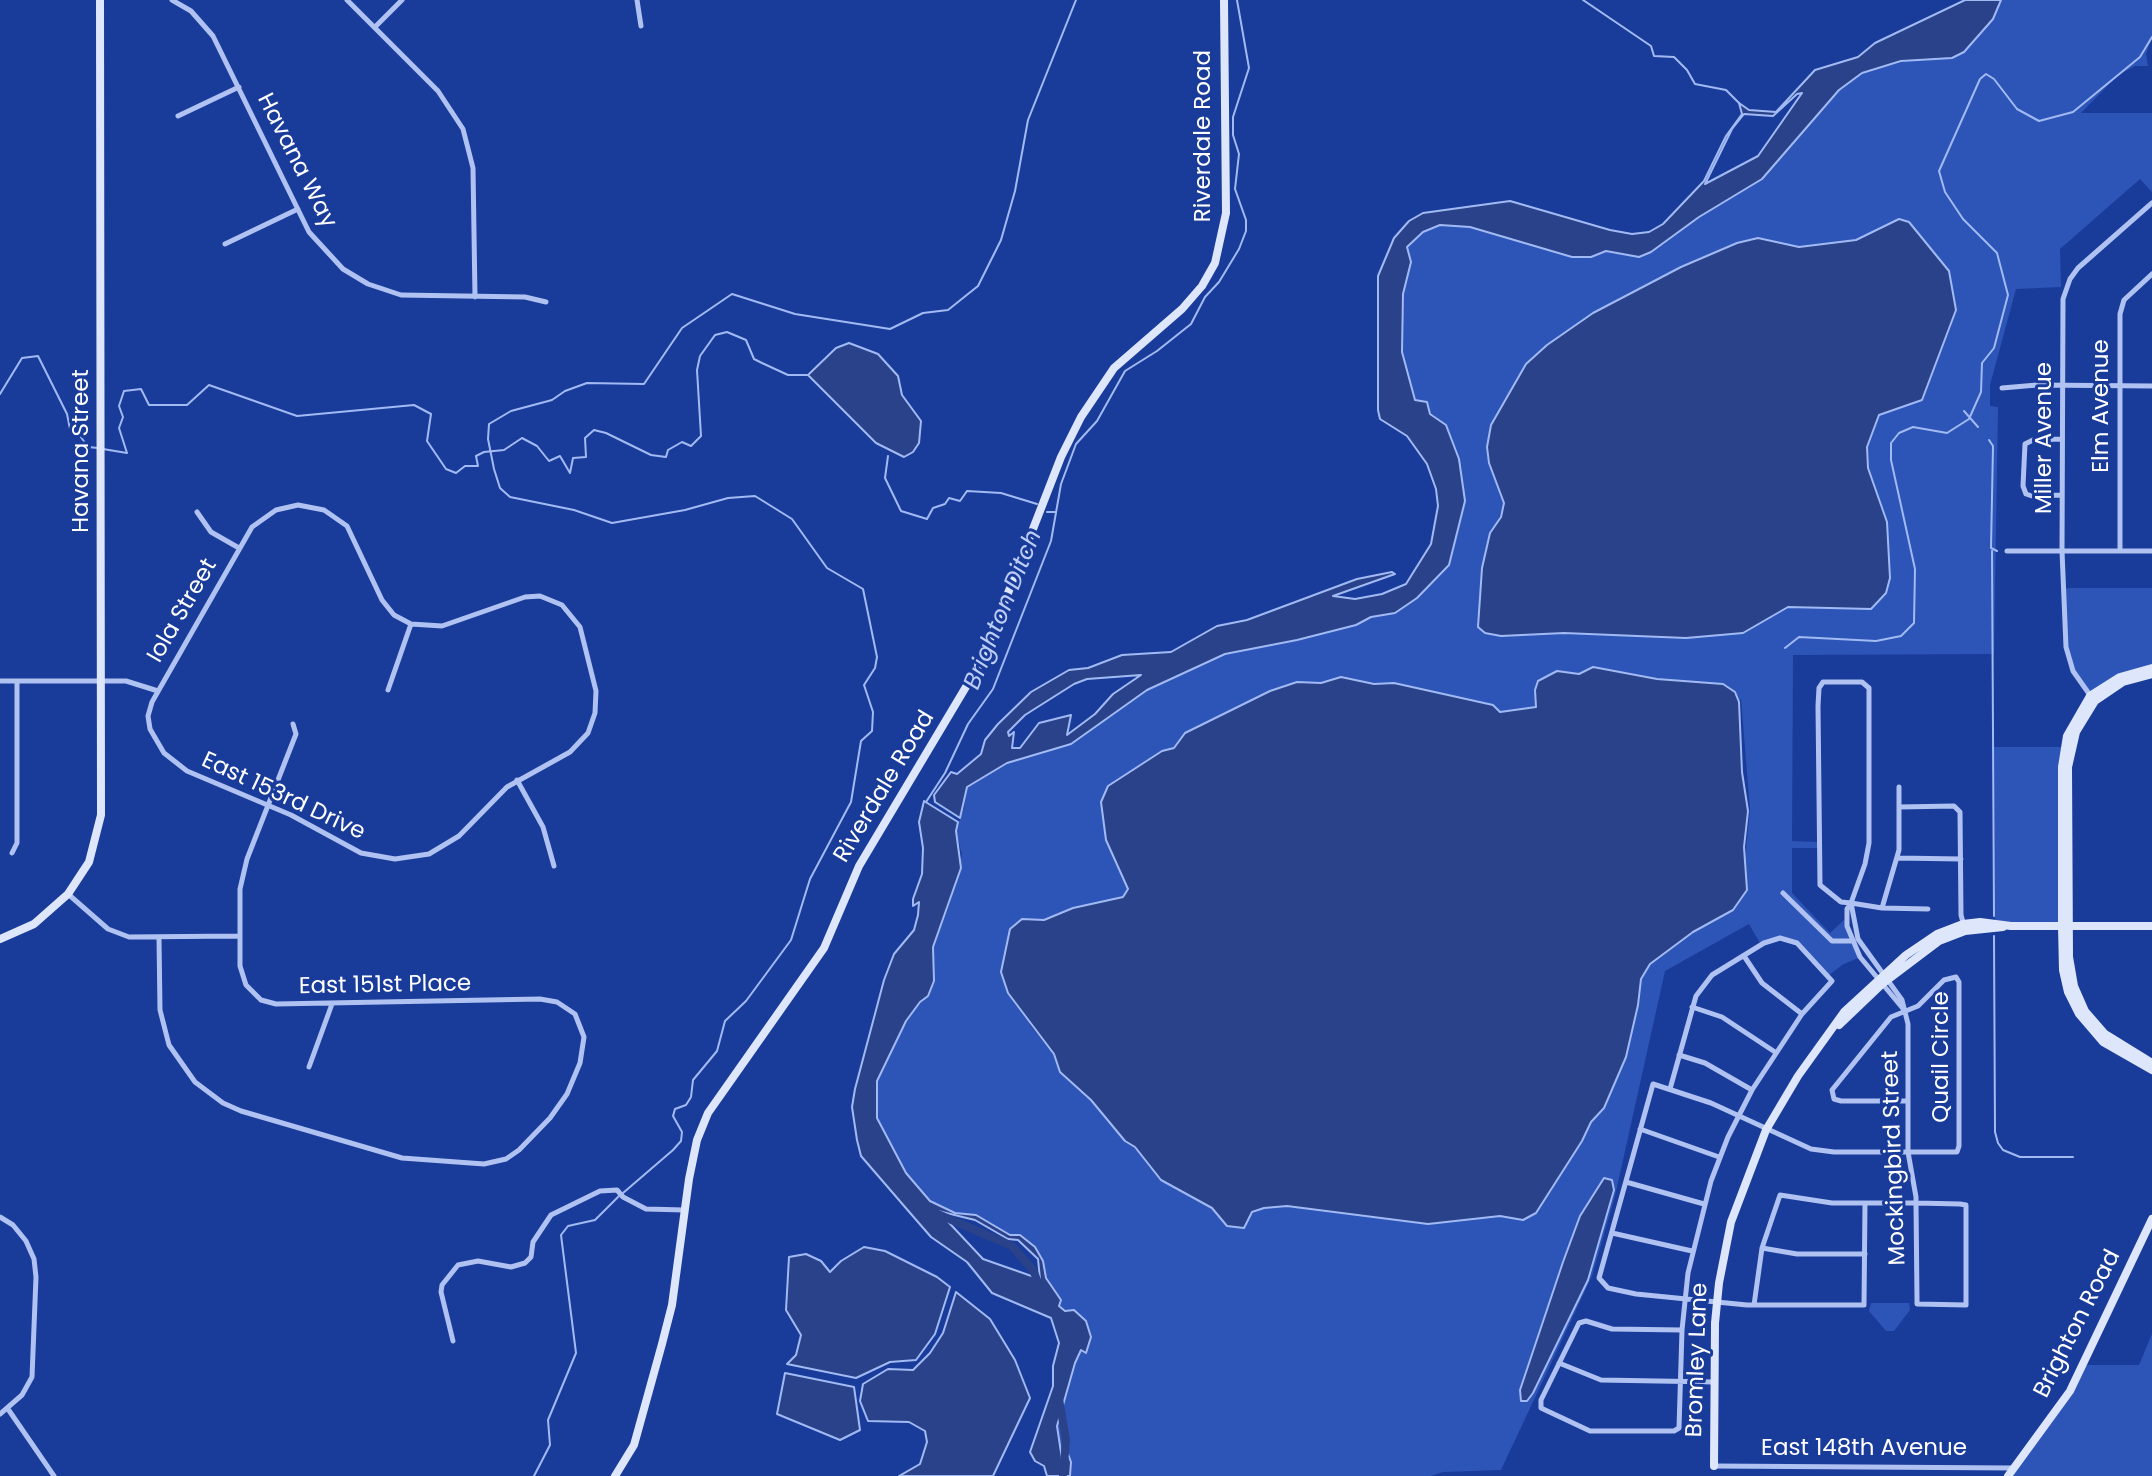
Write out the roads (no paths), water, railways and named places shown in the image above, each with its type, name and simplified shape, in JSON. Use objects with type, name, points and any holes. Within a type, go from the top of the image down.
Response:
[{"type":"street","name":"Havana Street","points":[[0,939],[34,924],[68,894],[89,862],[100,828],[100,0]]},
{"type":"street","name":"Havana Way","points":[[172,0],[191,11],[205,26],[239,88],[298,209],[323,250],[362,281],[401,295],[525,297],[547,302]]},
{"type":"street","points":[[347,0],[439,91],[463,129],[473,168],[475,297]]},
{"type":"street","points":[[375,27],[402,0]]},
{"type":"street","points":[[637,0],[641,26]]},
{"type":"street","name":"Riverdale Road","points":[[615,1476],[634,1444],[658,1360],[672,1305],[684,1210],[697,1140],[708,1113],[824,948],[859,866],[982,660],[1074,429],[1114,368],[1182,309],[1202,286],[1215,263],[1226,213],[1224,0]]},
{"type":"street","points":[[178,116],[239,88]]},
{"type":"street","name":"Miller Avenue","points":[[2092,699],[2075,676],[2067,655],[2062,551],[2062,306],[2070,279],[2078,268],[2152,203]]},
{"type":"street","points":[[225,244],[298,209]]},
{"type":"street","name":"Elm Avenue","points":[[2120,551],[2120,308],[2129,295],[2152,274]]},
{"type":"street","points":[[2001,388],[2037,385],[2152,386]]},
{"type":"street","points":[[2062,439],[2033,440],[2025,444],[2023,486],[2032,496],[2062,495]]},
{"type":"street","name":"Iola Street","points":[[158,691],[255,523],[276,510],[298,505],[324,510],[342,521],[351,531],[388,609],[411,624]]},
{"type":"street","points":[[197,512],[211,532],[239,548]]},
{"type":"street","points":[[2007,551],[2152,551]]},
{"type":"street","name":"East 153rd Drive","points":[[158,691],[149,711],[149,725],[169,757],[187,771],[268,805],[360,853],[401,859],[429,854],[451,843],[517,780],[570,752],[588,733],[593,719],[596,691],[577,621],[562,605],[545,597],[530,596],[442,626],[411,624]]},
{"type":"street","points":[[388,690],[411,624]]},
{"type":"street","points":[[2152,668],[2120,677],[2092,699],[2073,722],[2064,747],[2065,926],[2077,996],[2094,1023],[2152,1070]]},
{"type":"street","points":[[2092,699],[2123,682],[2152,674]]},
{"type":"street","points":[[0,681],[137,682],[158,691]]},
{"type":"street","points":[[12,853],[17,843],[17,681]]},
{"type":"street","points":[[1905,1011],[1854,940],[1851,903],[1869,843],[1869,688],[1862,682],[1825,682],[1820,685],[1818,700],[1818,879],[1835,900],[1851,903],[1882,908],[1928,909]]},
{"type":"street","name":"East 151st Place","points":[[159,938],[161,1019],[169,1045],[183,1069],[201,1088],[223,1103],[289,1126],[414,1160],[473,1164],[506,1159],[519,1150],[550,1118],[574,1080],[584,1043],[582,1026],[563,1004],[540,999],[276,1004],[257,997],[242,976],[239,936],[243,873],[296,734],[293,724]]},
{"type":"street","points":[[517,780],[543,827],[554,866]]},
{"type":"street","points":[[1882,908],[1897,859],[1899,787]]},
{"type":"street","points":[[1899,807],[1958,808],[1961,817],[1964,928],[1980,922],[2011,926],[2152,926]]},
{"type":"street","points":[[1897,859],[1961,859]]},
{"type":"street","points":[[1783,893],[1832,941],[1854,940]]},
{"type":"street","points":[[68,894],[113,931],[129,937],[239,936]]},
{"type":"street","name":"Bromley Lane","points":[[1714,1466],[1717,1301],[1731,1222],[1766,1130],[1790,1087],[1844,1012],[1937,934],[1964,928]]},
{"type":"street","points":[[1670,1088],[1692,1007],[1699,990],[1707,980],[1774,939],[1797,943],[1832,981],[1802,1014],[1775,1052],[1738,1116],[1719,1157],[1692,1251],[1682,1330],[1679,1428],[1674,1432],[1590,1431],[1545,1411],[1540,1402],[1581,1321],[1612,1329],[1682,1330]]},
{"type":"street","points":[[1744,956],[1759,981],[1802,1014]]},
{"type":"street","name":"Quail Circle","points":[[1908,1101],[1842,1101],[1829,1097],[1833,1088],[1887,1021],[1917,1006],[1944,980],[1958,975],[1959,1149],[1908,1152]]},
{"type":"street","points":[[309,1067],[332,1004]]},
{"type":"street","points":[[1692,1007],[1722,1017],[1775,1052]]},
{"type":"street","name":"Mockingbird Street","points":[[1905,1011],[1908,1024],[1908,1152],[1916,1203],[1917,1304],[1966,1305],[1968,1213],[1963,1204],[1916,1203]]},
{"type":"street","points":[[2129,1054],[2152,1063]]},
{"type":"street","points":[[1679,1055],[1705,1063],[1752,1090]]},
{"type":"street","points":[[1865,1203],[1864,1306],[1754,1305],[1685,1299],[1622,1292],[1599,1281],[1653,1084],[1670,1088],[1738,1116],[1794,1144],[1818,1151],[1908,1152]]},
{"type":"street","points":[[1640,1129],[1719,1157]]},
{"type":"street","points":[[1626,1182],[1704,1204]]},
{"type":"street","points":[[453,1341],[441,1292],[451,1270],[470,1262],[511,1267],[525,1263],[531,1257],[533,1242],[551,1215],[600,1191],[621,1195],[646,1209],[684,1210]]},
{"type":"street","points":[[1754,1305],[1762,1248],[1777,1197],[1865,1203],[1916,1203]]},
{"type":"street","points":[[0,1217],[18,1230],[31,1249],[36,1277],[34,1366],[28,1386],[8,1409],[0,1414]]},
{"type":"street","name":"Brighton Road","points":[[2010,1472],[2070,1391],[2152,1219]]},
{"type":"street","points":[[1612,1233],[1692,1251]]},
{"type":"street","points":[[1762,1248],[1797,1254],[1865,1254]]},
{"type":"street","points":[[1559,1363],[1601,1380],[1714,1382]]},
{"type":"street","points":[[8,1409],[54,1476]]},
{"type":"street","name":"East 148th Avenue","points":[[1714,1466],[2010,1472]]},
{"type":"waterway","points":[[623,1193],[681,1141],[682,1132],[673,1116],[675,1109],[686,1105],[691,1097],[693,1080],[717,1051],[725,1021],[746,1001],[791,940],[810,879],[851,802],[861,741],[872,731],[873,712],[864,685],[875,668],[877,657],[863,589],[827,568],[792,519],[755,496],[728,498],[685,510],[612,523],[574,510],[510,497],[500,488],[494,469],[488,439],[489,424],[511,411],[552,400],[565,391],[587,383],[644,384],[682,328],[732,294],[795,314],[890,329],[923,313],[948,310],[978,286],[1001,240],[1015,191],[1028,120],[1076,0]]},
{"type":"waterway","name":"Brighton Ditch","points":[[926,802],[945,773],[968,724],[993,689],[1051,541],[1061,484],[1076,444],[1097,421],[1125,371],[1157,351],[1191,324],[1205,297],[1219,282],[1239,249],[1246,231],[1246,220],[1235,189],[1239,154],[1233,135],[1233,117],[1249,68],[1237,0]]},
{"type":"waterway","points":[[1583,0],[1651,46],[1654,56],[1674,57],[1687,70],[1695,84],[1726,90],[1739,103]]},
{"type":"waterway","points":[[1785,648],[1799,637],[1876,641],[1901,636],[1914,623],[1915,569],[1891,460],[1891,443],[1899,433],[1913,427],[1947,433],[1969,419],[1981,392],[1982,363],[1994,348],[2008,295],[1997,253],[1963,219],[1945,192],[1939,171],[1980,79],[1986,74],[1994,79],[2017,109],[2039,121],[2073,112],[2140,57],[2152,37]]},
{"type":"waterway","points":[[103,449],[127,453],[119,428],[123,417],[119,406],[124,391],[141,389],[149,405],[187,405],[209,385],[297,416],[414,405],[431,414],[427,441],[446,469],[456,473],[465,466],[478,466],[476,456],[484,452],[504,450],[522,438],[537,446],[549,461],[560,456],[570,473],[573,458],[586,457],[585,438],[594,430],[651,455],[666,457],[668,450],[682,442],[691,446],[701,436],[697,370],[700,356],[715,335],[727,332],[746,340],[754,359],[788,375],[808,375]]},
{"type":"waterway","points":[[0,394],[22,358],[38,356],[67,414],[70,429],[78,433],[88,447],[98,448]]},
{"type":"waterway","points":[[1964,411],[1978,427]]},
{"type":"waterway","points":[[1989,440],[1993,446],[1991,548],[1997,551]]},
{"type":"waterway","points":[[888,456],[885,478],[901,511],[927,519],[933,508],[945,504],[949,498],[960,501],[967,491],[1001,493],[1037,504]]},
{"type":"waterway","points":[[1047,512],[1056,512]]},
{"type":"waterway","points":[[1992,551],[1994,916]]},
{"type":"waterway","points":[[1994,936],[1995,1132],[1998,1143],[2003,1150],[2020,1157],[2073,1157]]},
{"type":"waterway","points":[[534,1476],[550,1445],[548,1420],[576,1353],[561,1235],[568,1226],[595,1220],[619,1196]]},
{"type":"waterway","points":[[933,1212],[1012,1246],[1033,1270],[1039,1285]]},
{"type":"waterway","points":[[1059,1399],[1066,1440],[1063,1476]]}]
